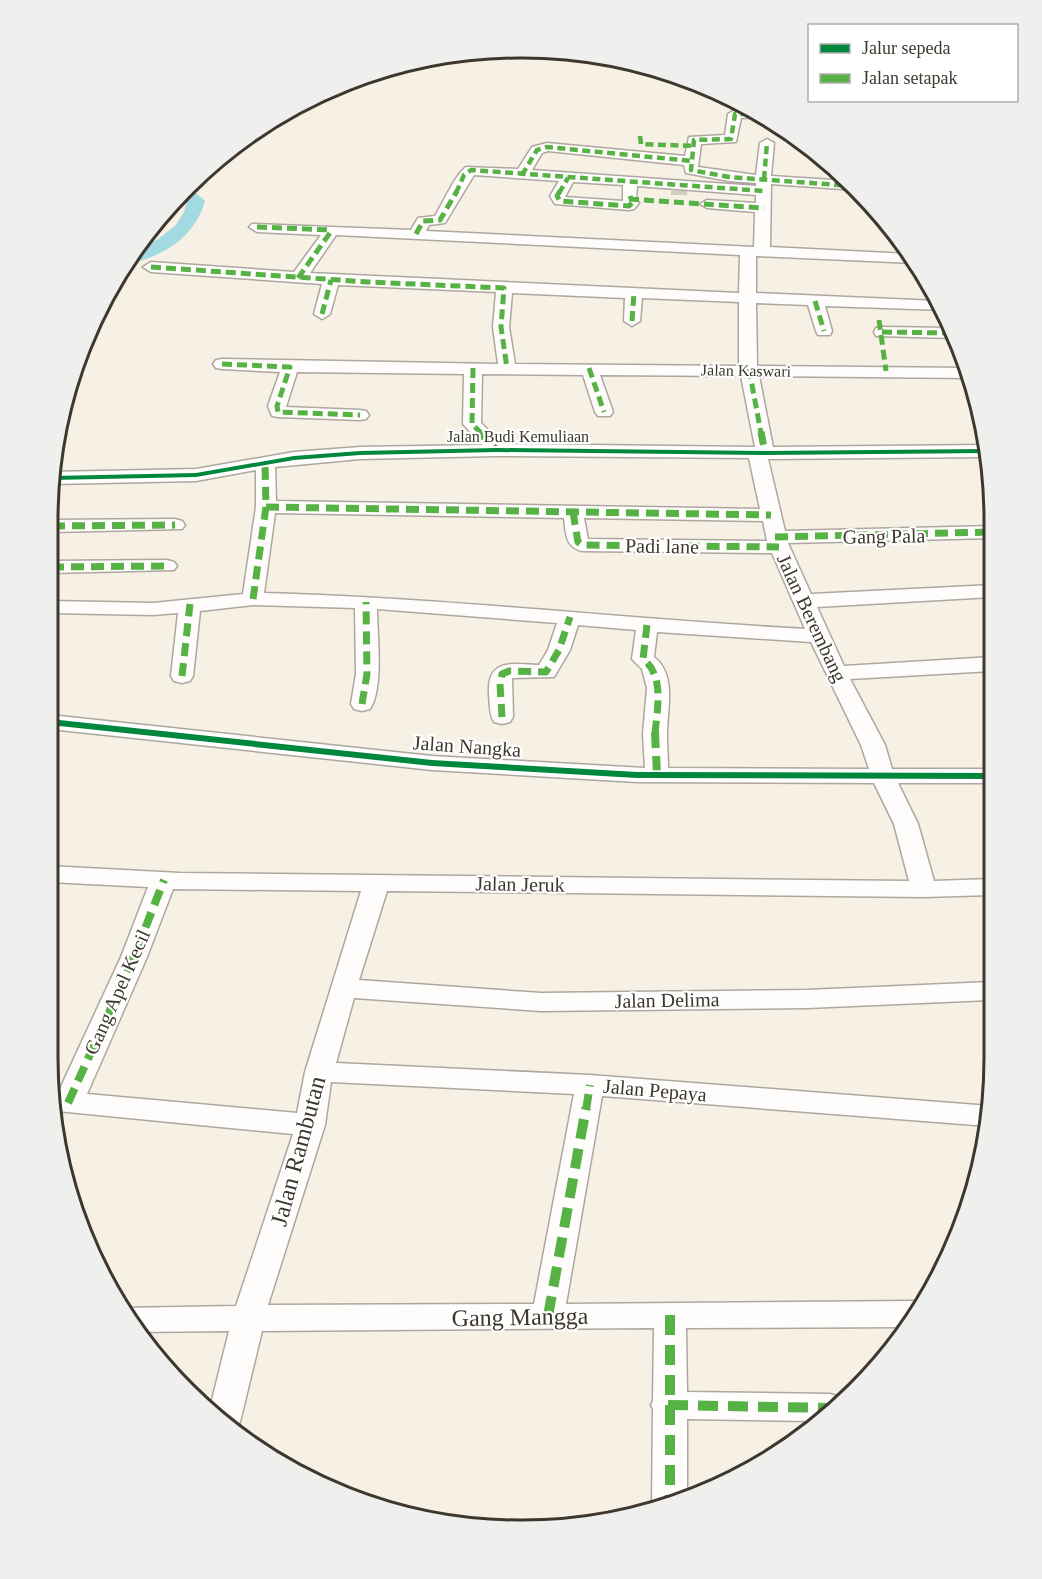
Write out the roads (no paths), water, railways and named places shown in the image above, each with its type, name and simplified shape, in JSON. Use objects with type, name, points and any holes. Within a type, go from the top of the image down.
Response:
[{"type":"street","points":[[684,185],[695,146],[694,140],[732,139],[735,114],[741,114]]},
{"type":"street","points":[[640,136],[641,144],[695,146]]},
{"type":"street","name":"Jalan Berembang","points":[[767,143],[764,208],[747,298],[749,369],[771,515],[777,542],[802,600],[873,745],[883,777],[906,824],[924,889]]},
{"type":"street","points":[[522,174],[537,150],[547,147],[764,208]]},
{"type":"street","points":[[417,234],[423,221],[440,220],[468,171],[479,170],[630,183],[839,186]]},
{"type":"street","points":[[568,178],[557,196],[558,200],[625,206],[631,204],[630,183]]},
{"type":"street","points":[[629,199],[684,185]]},
{"type":"street","points":[[257,227],[902,258]]},
{"type":"street","points":[[298,278],[332,230]]},
{"type":"street","points":[[151,267],[331,280],[930,306]]},
{"type":"street","points":[[322,314],[331,280]]},
{"type":"street","points":[[504,288],[501,327],[515,368]]},
{"type":"street","points":[[632,321],[634,293]]},
{"type":"street","points":[[815,301],[824,331]]},
{"type":"street","points":[[886,371],[881,326],[943,332]]},
{"type":"street","name":"Jalan Kaswari","points":[[222,364],[290,367],[749,369],[959,373]]},
{"type":"street","points":[[290,367],[277,406],[278,412],[360,415]]},
{"type":"street","points":[[473,368],[472,424],[497,450]]},
{"type":"street","points":[[589,368],[604,412]]},
{"type":"street","name":"Jalan Budi Kemuliaan","points":[[60,484],[196,475],[330,455],[497,450],[761,453],[978,451]]},
{"type":"street","points":[[253,599],[266,507],[265,463]]},
{"type":"street","points":[[266,507],[771,515]]},
{"type":"street","name":"Padi lane","points":[[573,512],[578,542],[582,545],[777,542]]},
{"type":"street","points":[[58,526],[176,525]]},
{"type":"street","name":"Gang Pala","points":[[777,542],[984,532]]},
{"type":"street","points":[[58,567],[167,566]]},
{"type":"street","points":[[802,600],[984,591]]},
{"type":"street","points":[[58,607],[153,609],[253,599],[366,602],[647,625],[819,636]]},
{"type":"street","points":[[362,704],[368,674],[366,602]]},
{"type":"street","points":[[182,676],[190,604]]},
{"type":"street","points":[[502,717],[502,674],[509,671],[546,672],[559,650],[570,617]]},
{"type":"street","points":[[647,625],[642,654],[643,659],[652,666],[658,688],[655,734],[657,775]]},
{"type":"street","points":[[836,673],[984,664]]},
{"type":"street","name":"Jalan Nangka","points":[[58,723],[432,763],[657,775],[984,776]]},
{"type":"street","name":"Jalan Jeruk","points":[[58,874],[164,880],[924,889],[984,886]]},
{"type":"street","name":"Gang Apel Kecil","points":[[62,1102],[134,957],[164,880]]},
{"type":"street","name":"Jalan Rambutan","points":[[225,1414],[249,1316],[310,1125],[319,1072],[377,882]]},
{"type":"street","name":"Jalan Delima","points":[[344,988],[541,1002],[807,999],[984,991]]},
{"type":"street","name":"Jalan Pepaya","points":[[319,1072],[590,1085],[980,1116]]},
{"type":"street","points":[[548,1316],[590,1085]]},
{"type":"street","points":[[62,1102],[310,1125]]},
{"type":"street","name":"Gang Mangga","points":[[139,1319],[249,1316],[440,1318],[907,1314]]},
{"type":"street","points":[[670,1315],[668,1405],[670,1496]]},
{"type":"street","points":[[668,1405],[824,1408]]},
{"type":"waterway","points":[[144,253],[173,237],[188,222],[196,201],[191,197]]}]
